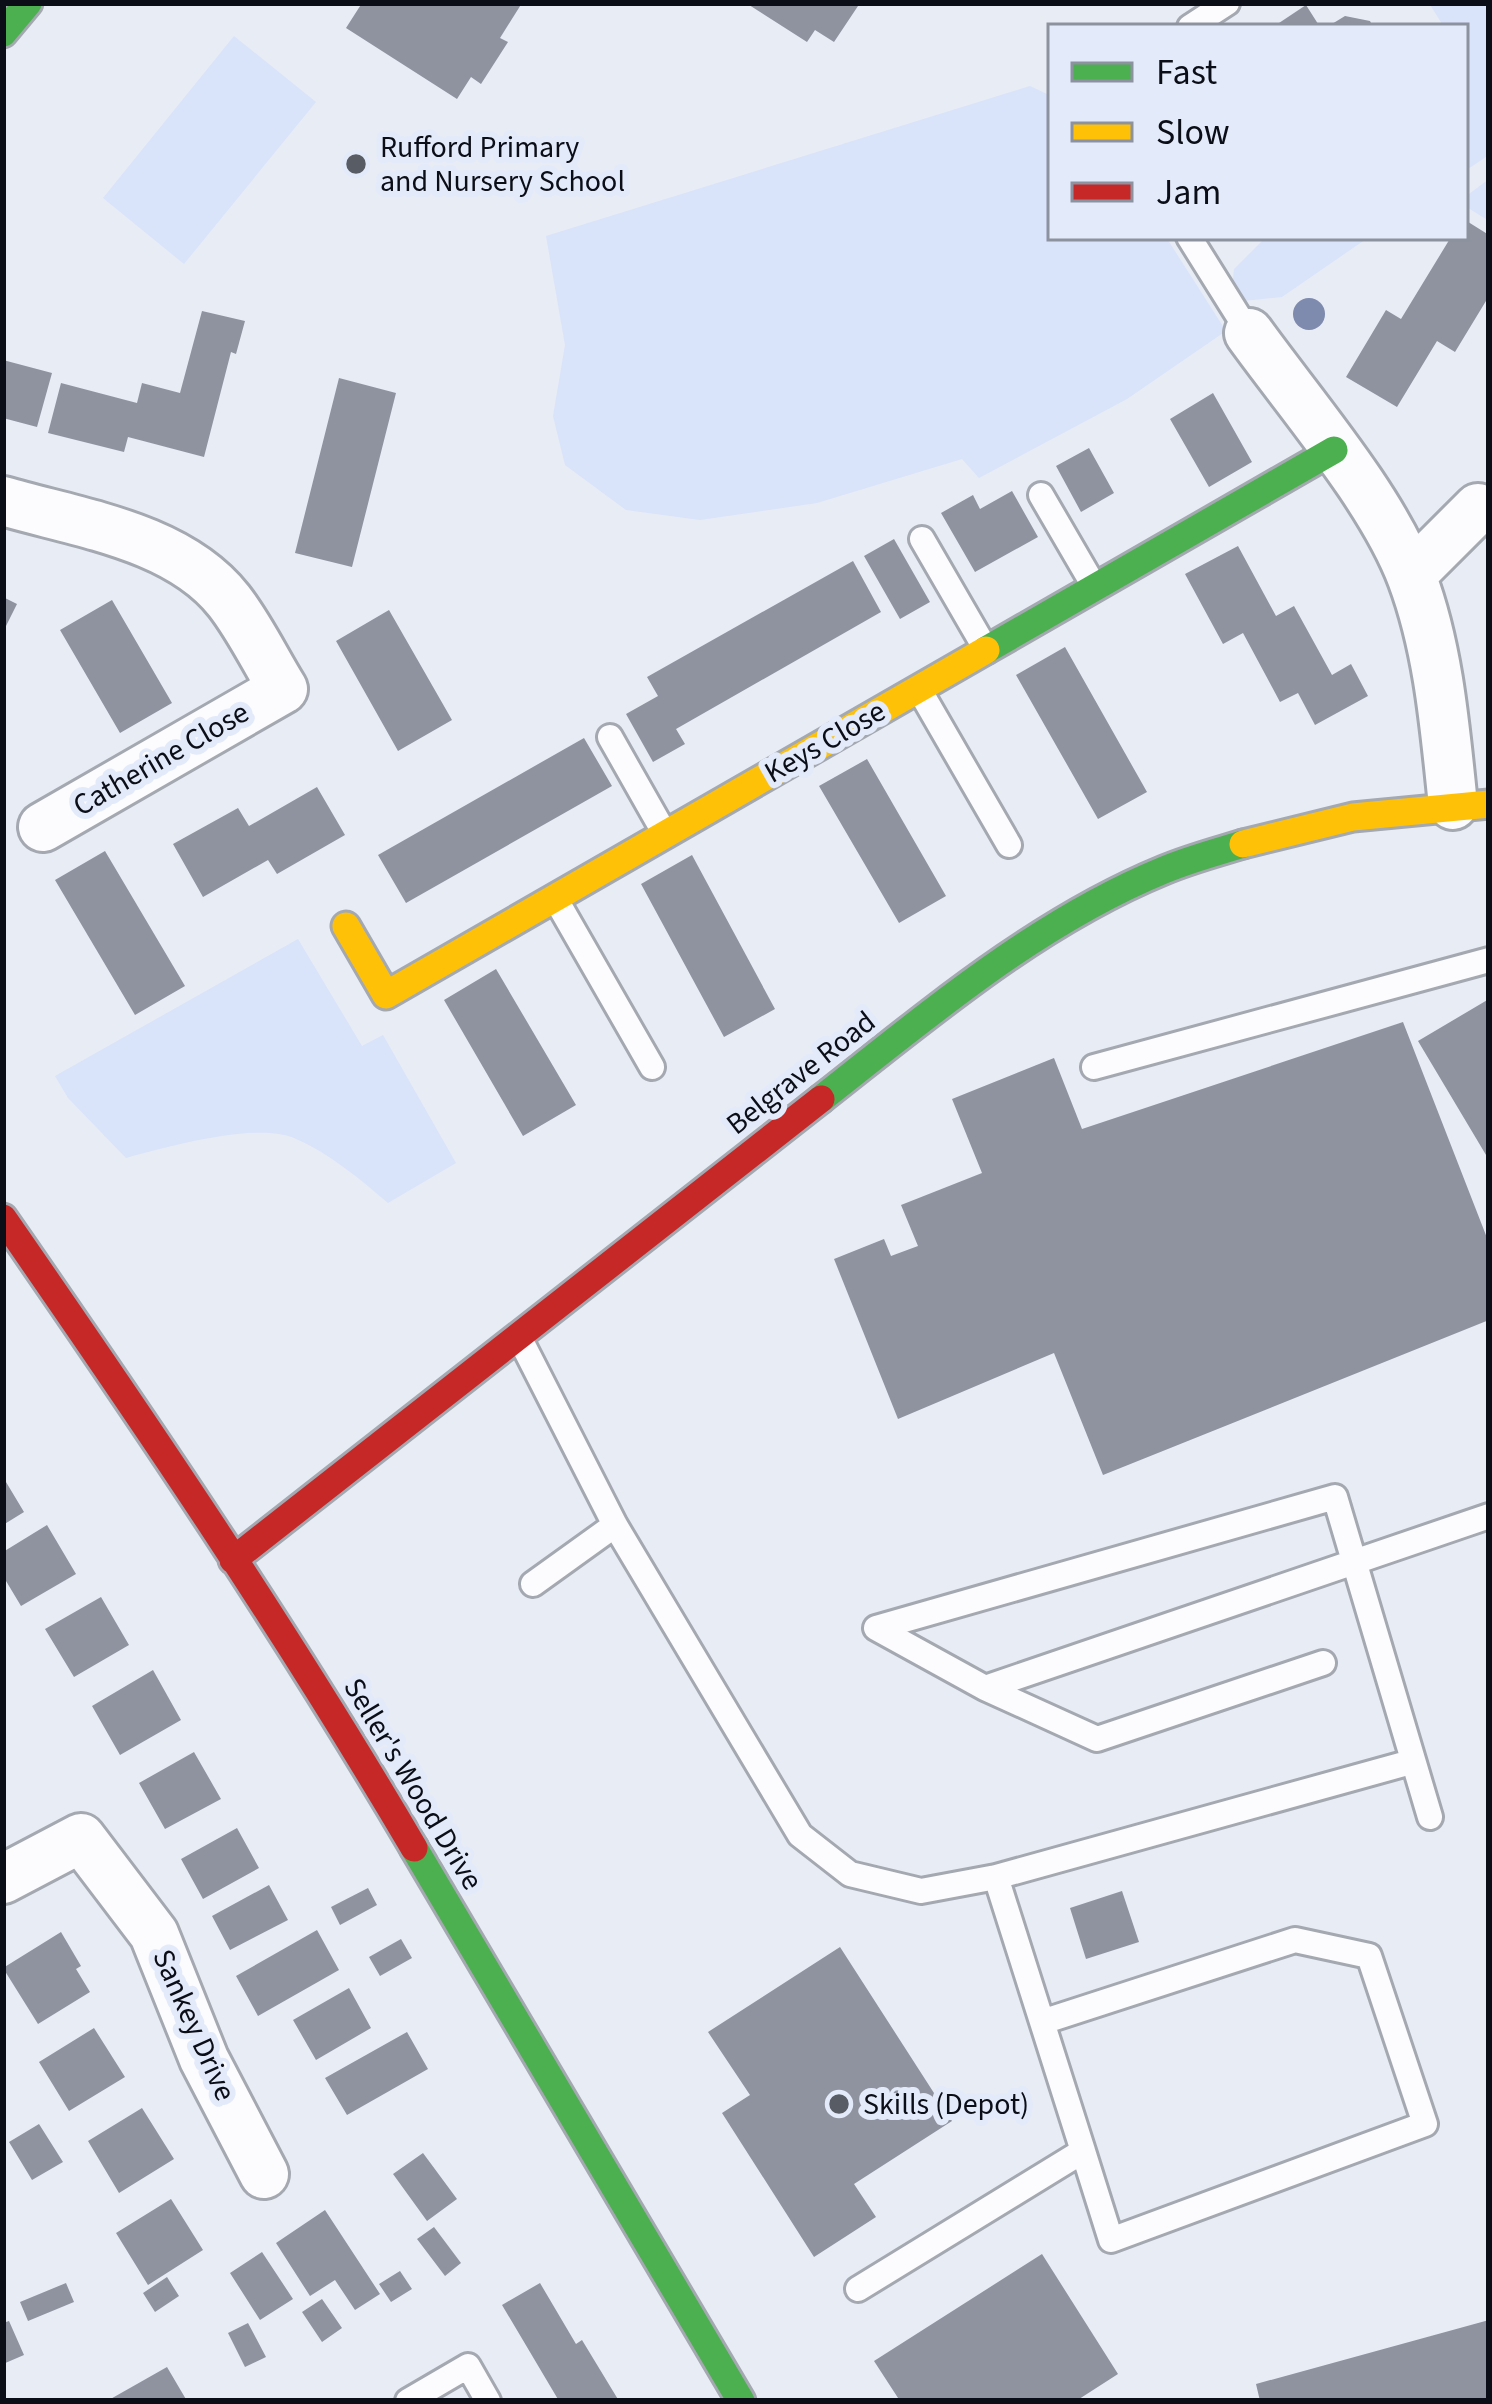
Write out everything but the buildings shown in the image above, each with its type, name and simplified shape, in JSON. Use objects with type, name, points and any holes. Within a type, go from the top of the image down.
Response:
[{"type":"street","points":[[3,33],[28,3]]},
{"type":"street","points":[[1249,333],[1376,508],[1411,575],[1471,804]]},
{"type":"street","name":"Keys Close","points":[[346,926],[386,995],[1334,450]]},
{"type":"street","name":"Catherine Close","points":[[3,501],[121,535],[177,558],[229,601],[283,689],[44,827]]},
{"type":"street","points":[[1411,575],[1478,508]]},
{"type":"street","name":"Belgrave Road","points":[[233,1560],[881,1052],[1072,916],[1164,871],[1260,838],[1353,817],[1471,804]]},
{"type":"street","name":"Seller's Wood Drive","points":[[3,1218],[114,1378],[354,1746],[741,2401]]},
{"type":"street","name":"Sankey Drive","points":[[3,1879],[81,1838],[154,1934],[205,2059],[264,2174]]},
{"type":"lane","points":[[1195,24],[1227,3]]},
{"type":"lane","points":[[1191,240],[1249,333]]},
{"type":"lane","points":[[1042,495],[1095,587]]},
{"type":"lane","points":[[922,539],[986,650]]},
{"type":"lane","points":[[918,689],[1009,845]]},
{"type":"lane","points":[[610,737],[665,834]]},
{"type":"lane","points":[[555,898],[652,1067]]},
{"type":"lane","points":[[1094,1067],[1489,960]]},
{"type":"lane","points":[[519,1336],[615,1526],[800,1834],[850,1874],[921,1891],[996,1877],[1411,1762]]},
{"type":"lane","points":[[1323,1663],[1096,1739],[985,1688],[876,1628],[1335,1497],[1430,1817]]},
{"type":"lane","points":[[985,1688],[1489,1516]]},
{"type":"lane","points":[[532,1584],[615,1526]]},
{"type":"lane","points":[[996,1877],[1111,2240],[1425,2124],[1369,1956],[1294,1940],[1042,2022]]},
{"type":"lane","points":[[858,2289],[1083,2151]]},
{"type":"lane","points":[[408,2401],[468,2366],[488,2401]]},
{"type":"shaded area","points":[[1429,3],[1489,3],[1489,155],[1468,169],[1468,24],[1442,24]]},
{"type":"shaded area","points":[[234,36],[316,102],[184,264],[103,198]]},
{"type":"shaded area","points":[[1030,86],[1048,95],[1048,240],[1168,240],[1226,331],[1127,399],[979,478],[962,459],[817,503],[700,520],[626,510],[565,465],[553,416],[565,345],[546,236]]},
{"type":"shaded area","points":[[1489,179],[1489,221],[1468,208],[1468,195]]},
{"type":"shaded area","points":[[1263,240],[1365,240],[1282,297],[1242,301],[1232,290],[1234,269]]},
{"type":"shaded area","points":[[298,939],[362,1046],[383,1035],[456,1163],[388,1203],[320,1151],[278,1134],[211,1138],[126,1158],[68,1098],[55,1076]]},
{"type":"traffic: fast","points":[[3,33],[28,3]]},
{"type":"traffic: fast","points":[[986,650],[1334,450]]},
{"type":"traffic: fast","points":[[821,1099],[985,972],[1072,916],[1164,870],[1243,844]]},
{"type":"traffic: fast","points":[[414,1848],[741,2401]]},
{"type":"traffic: slow","points":[[346,926],[386,995],[986,650]]},
{"type":"traffic: slow","points":[[1243,844],[1353,817],[1489,804]]},
{"type":"traffic: jam","points":[[233,1560],[821,1099]]},
{"type":"traffic: jam","points":[[3,1218],[214,1529],[414,1848]]},
{"type":"place","name":"Rufford Primary and Nursery School","points":[[356,164]]},
{"type":"place","name":"Skills (Depot)","points":[[839,2104]]}]
